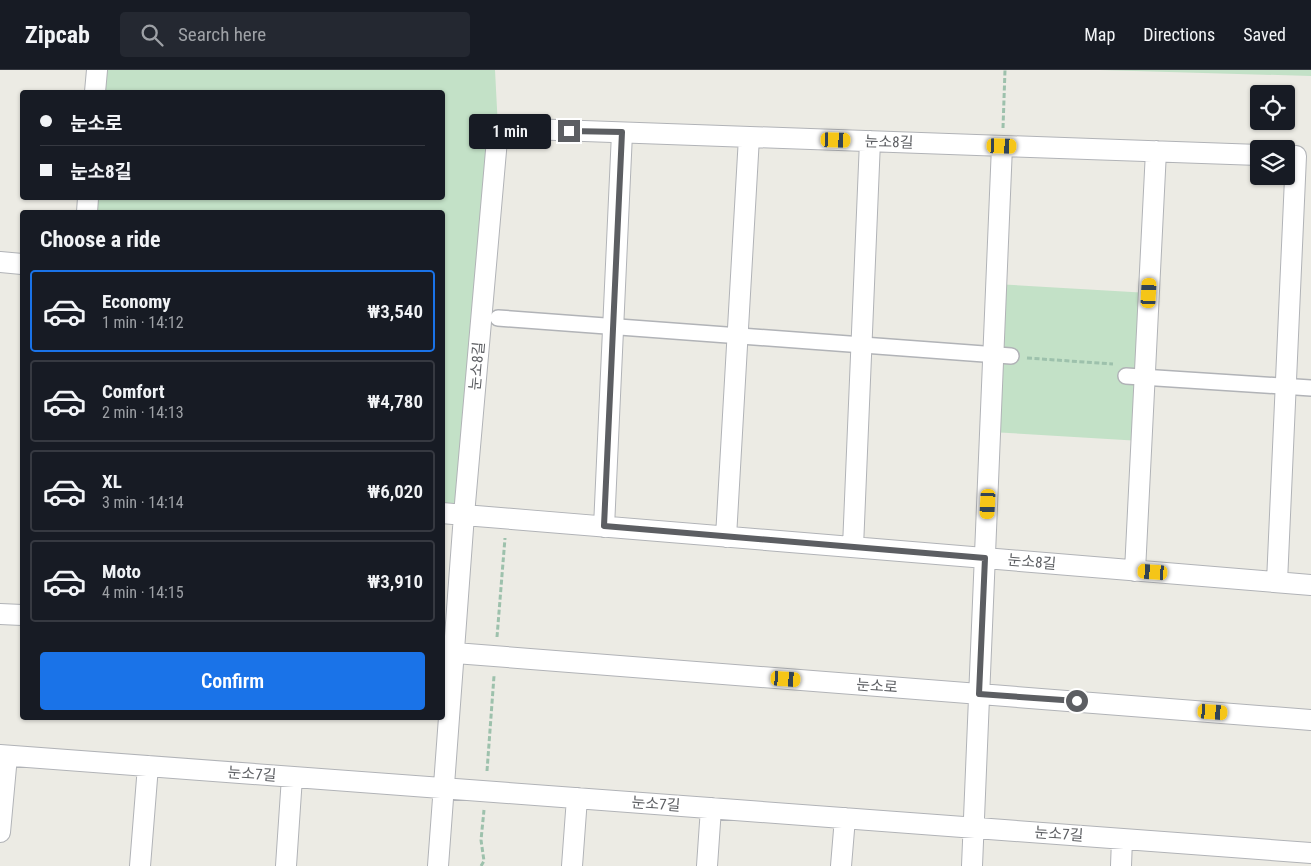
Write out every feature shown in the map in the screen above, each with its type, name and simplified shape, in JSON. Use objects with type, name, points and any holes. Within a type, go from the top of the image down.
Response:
[{"type":"street","points":[[95,90],[97,70]]},
{"type":"street","name":"눈소8길","points":[[1250,154],[498,128],[464,515],[1311,585]]},
{"type":"street","points":[[604,526],[622,132]]},
{"type":"street","points":[[726,537],[749,137]]},
{"type":"street","points":[[853,547],[870,141]]},
{"type":"street","points":[[972,866],[985,558],[1002,356],[1002,146]]},
{"type":"street","points":[[1135,571],[1136,377],[1156,151]]},
{"type":"street","points":[[1276,582],[1298,156]]},
{"type":"street","points":[[0,262],[20,264]]},
{"type":"street","points":[[498,318],[1002,356]]},
{"type":"street","points":[[1136,377],[1311,388]]},
{"type":"street","points":[[438,866],[444,788],[448,652],[464,515],[445,513]]},
{"type":"street","points":[[0,614],[20,616]]},
{"type":"street","name":"눈소로","points":[[448,652],[1311,720]]},
{"type":"street","points":[[0,832],[4,755]]},
{"type":"street","name":"눈소7길","points":[[4,755],[1122,839],[1265,858],[1311,853]]},
{"type":"street","points":[[140,866],[148,766]]},
{"type":"street","points":[[286,866],[292,777]]},
{"type":"street","points":[[572,866],[577,798]]},
{"type":"street","points":[[707,866],[711,808]]},
{"type":"street","points":[[841,866],[845,818]]},
{"type":"street","points":[[1121,866],[1122,839]]},
{"type":"path","points":[[1002,146],[1005,70]]},
{"type":"path","points":[[1002,356],[1127,365],[1136,377]]},
{"type":"path","points":[[481,866],[484,861],[481,840],[505,535]]},
{"type":"green space","points":[[97,70],[495,70],[498,128],[464,515],[445,513],[445,210],[87,210],[88,200],[445,200],[445,90],[95,90]]},
{"type":"green space","points":[[1100,70],[1311,70],[1311,76]]},
{"type":"green space","points":[[996,284],[1149,293],[1141,441],[991,432]]},
{"type":"route","points":[[569,131],[622,132],[604,526],[985,558],[979,694],[1077,701]]}]
